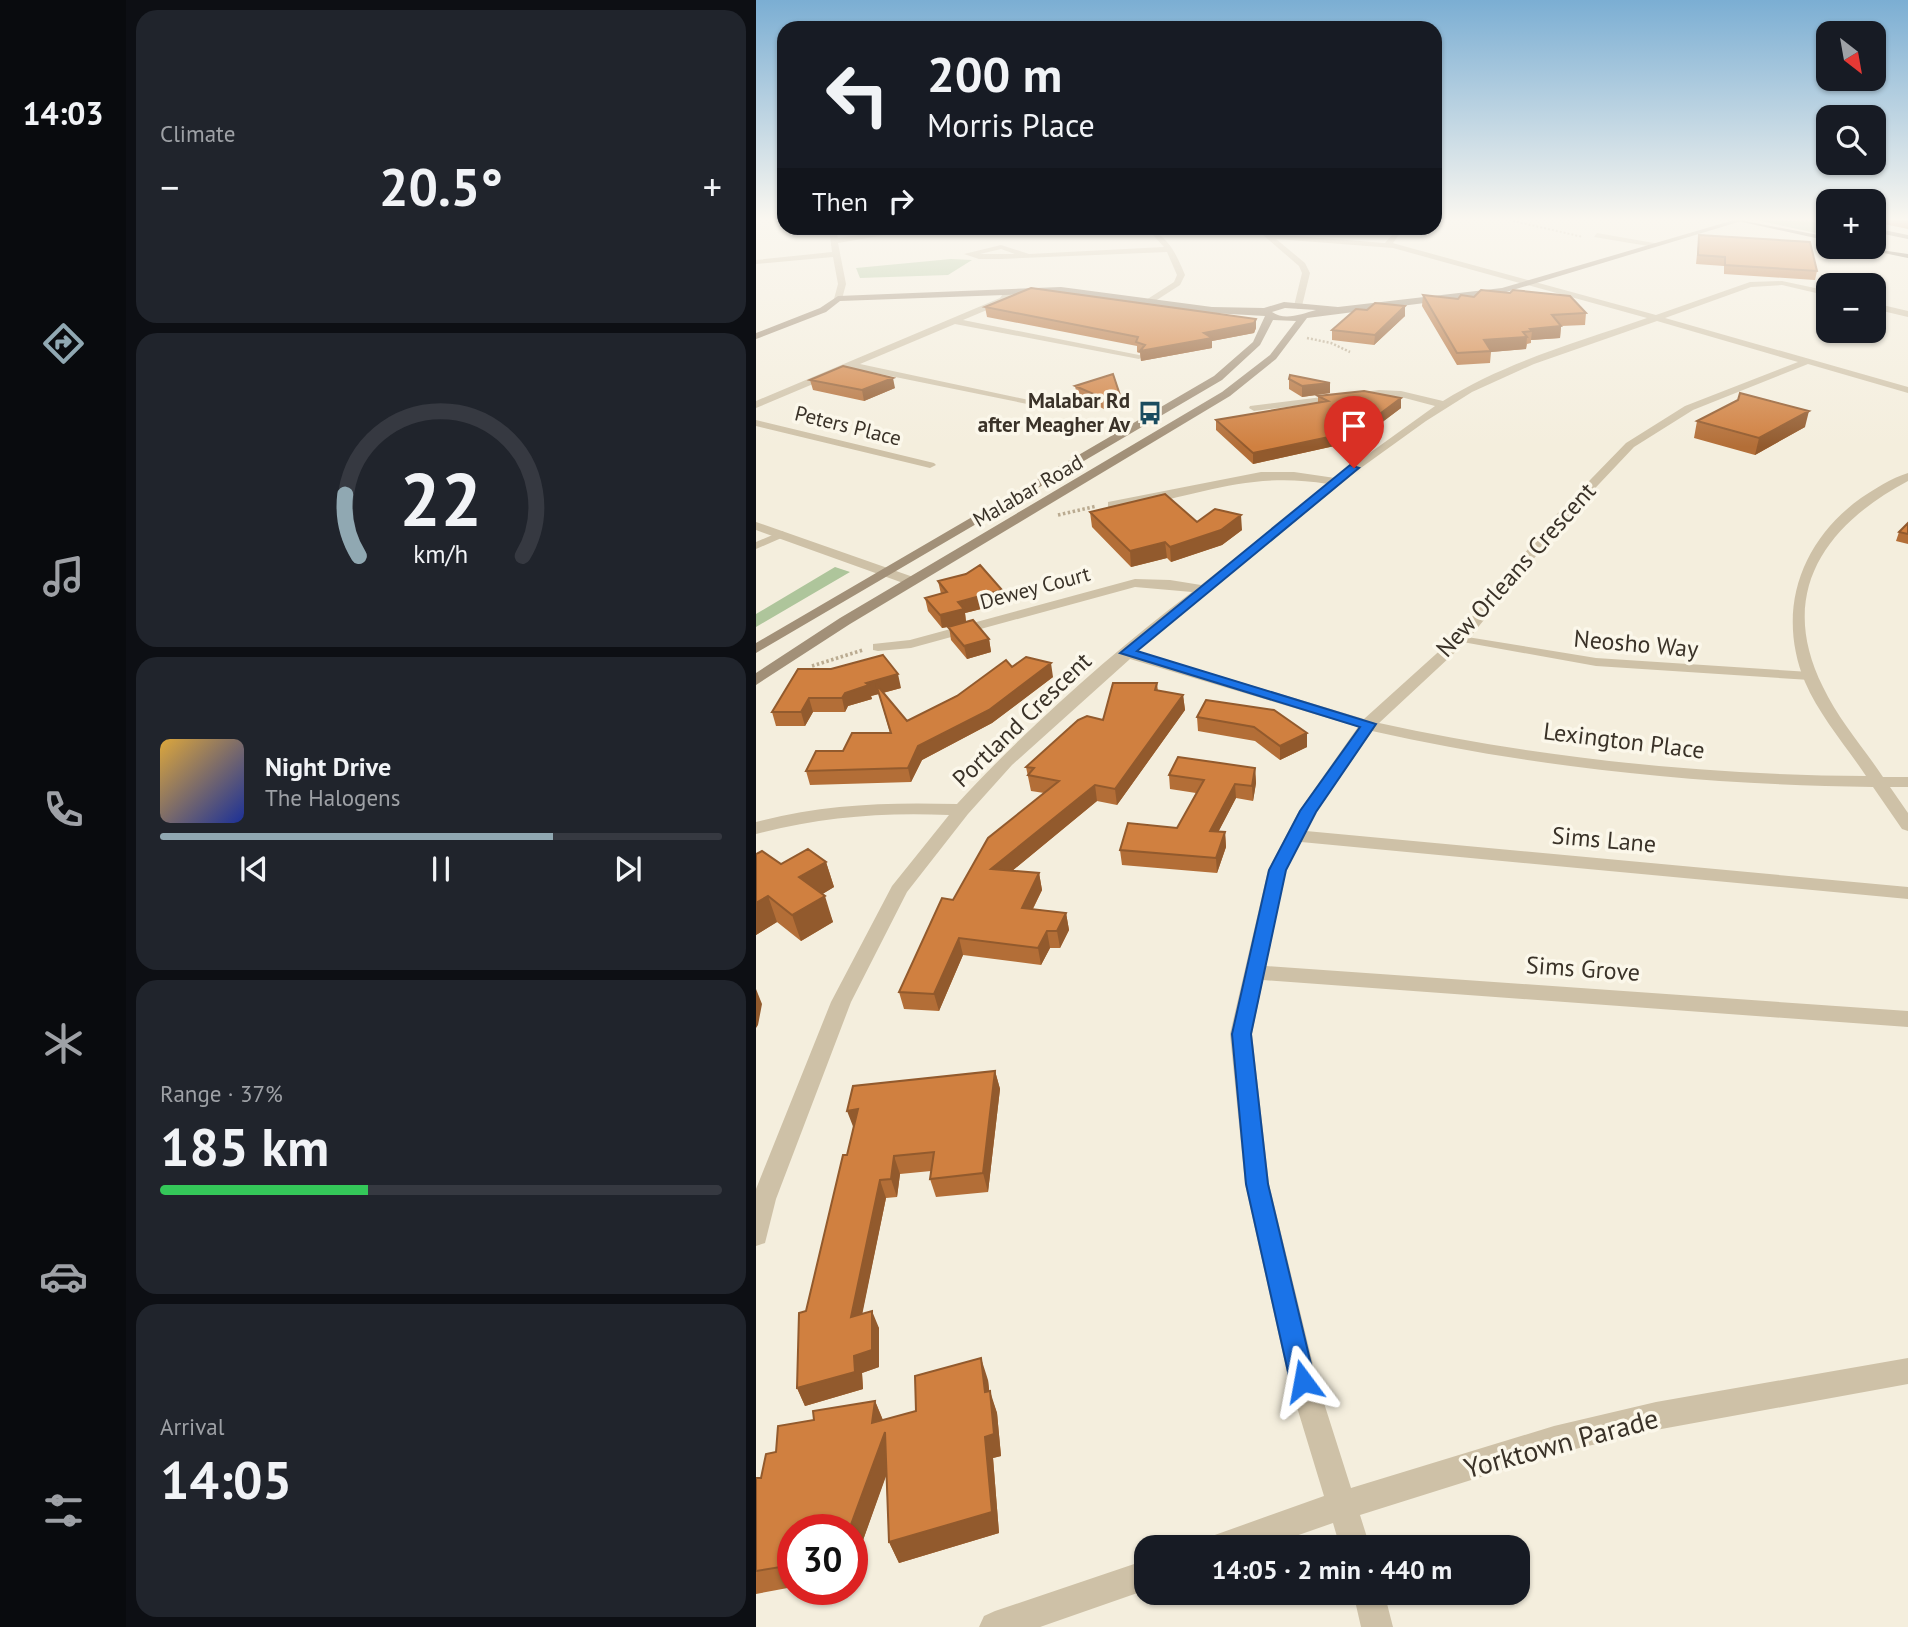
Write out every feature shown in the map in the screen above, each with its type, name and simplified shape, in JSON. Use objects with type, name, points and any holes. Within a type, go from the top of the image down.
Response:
[{"type":"main road","points":[[756,336],[823,310],[838,299],[913,296]]},
{"type":"main road","points":[[1108,296],[1212,310],[1267,314],[1286,319],[1304,311],[1452,296]]},
{"type":"main road","name":"Malabar Road","points":[[756,680],[911,581],[1227,394],[1273,357],[1304,311]]},
{"type":"main road","name":"Malabar Road","points":[[756,649],[1218,378],[1254,347],[1264,332],[1267,314]]},
{"type":"street","points":[[756,405],[1003,300],[1006,296]]},
{"type":"street","points":[[1149,302],[1157,296]]},
{"type":"street","name":"Malabar Road","points":[[1304,311],[1305,296]]},
{"type":"street","points":[[1580,296],[1908,390]]},
{"type":"street","name":"Portland Crescent","points":[[756,1235],[764,1199],[841,1002],[899,890],[961,810],[1006,761],[1127,653],[1204,590],[1337,482],[1444,405],[1468,390],[1531,362],[1719,296]]},
{"type":"street","points":[[1886,309],[1908,314]]},
{"type":"street","points":[[954,321],[1139,356]]},
{"type":"street","name":"New Orleans Crescent","points":[[1351,1535],[1303,1381],[1257,1184],[1241,1034],[1277,870],[1338,765],[1368,724],[1461,639],[1562,516],[1630,445],[1689,408],[1808,361]]},
{"type":"street","points":[[850,365],[1043,406]]},
{"type":"street","points":[[1254,408],[1379,393],[1401,394],[1444,405]]},
{"type":"street","name":"Peters Place","points":[[756,423],[930,466]]},
{"type":"street","points":[[1112,505],[1138,503],[1252,477],[1283,475],[1337,482]]},
{"type":"street","points":[[1908,476],[1857,506],[1824,536],[1804,576],[1799,618],[1801,646],[1810,676],[1908,825]]},
{"type":"street","points":[[756,526],[911,581]]},
{"type":"street","name":"Dewey Court","points":[[878,647],[911,644],[1135,583],[1155,582],[1204,590]]},
{"type":"street","name":"Lexington Place","points":[[1127,653],[1368,724],[1486,748],[1686,775],[1908,782]]},
{"type":"street","points":[[756,828],[829,809],[886,807],[961,810]]},
{"type":"street","name":"Sims Lane","points":[[1295,836],[1908,892]]},
{"type":"street","name":"Sims Grove","points":[[1254,972],[1908,1020]]},
{"type":"street","name":"Yorktown Parade","points":[[1257,1535],[1343,1505],[1554,1440],[1681,1411],[1908,1371]]},
{"type":"street","points":[[995,1627],[1134,1579]]},
{"type":"street","points":[[1371,1605],[1377,1627]]},
{"type":"lane","points":[[756,546],[782,534]]},
{"type":"lane","name":"Neosho Way","points":[[1461,639],[1596,662],[1810,676]]},
{"type":"path","points":[[1310,333],[1306,340],[1331,343],[1350,352]]},
{"type":"path","points":[[1049,519],[1090,507],[1112,505]]},
{"type":"path","points":[[808,668],[878,647]]},
{"type":"green space","points":[[835,567],[850,572],[756,627],[756,614]]},
{"type":"building","points":[[1012,296],[1089,296],[1256,319],[1254,323],[1204,333],[1212,338],[1140,351],[1145,345],[1136,342],[1138,337],[985,307]]},
{"type":"building","points":[[1424,296],[1458,299],[1460,296],[1570,296],[1586,313],[1552,315],[1561,326],[1530,329],[1532,331],[1523,332],[1527,337],[1484,340],[1491,351],[1457,353]]},
{"type":"building","points":[[1375,303],[1405,306],[1375,335],[1332,330],[1356,309],[1367,310]]},
{"type":"building","points":[[843,366],[893,378],[862,390],[810,380]]},
{"type":"building","points":[[1113,374],[1121,398],[1105,399],[1075,386]]},
{"type":"building","points":[[1290,375],[1330,383],[1302,386],[1289,379]]},
{"type":"building","points":[[1364,391],[1401,398],[1357,431],[1253,453],[1216,420],[1328,401],[1318,396]]},
{"type":"building","points":[[1740,393],[1809,411],[1759,438],[1697,421],[1738,400]]},
{"type":"building","points":[[1165,494],[1197,522],[1215,509],[1241,515],[1221,530],[1170,547],[1165,542],[1130,551],[1090,512]]},
{"type":"building","points":[[1908,523],[1908,534],[1899,532]]},
{"type":"building","points":[[980,565],[1002,590],[958,602],[964,609],[940,615],[925,598],[947,592],[938,581],[966,574]]},
{"type":"building","points":[[973,620],[989,639],[964,646],[948,627]]},
{"type":"building","points":[[883,655],[898,674],[866,683],[869,685],[845,693],[842,698],[809,698],[801,712],[772,712],[798,669],[831,669]]},
{"type":"building","points":[[1026,657],[1051,663],[989,710],[918,746],[908,768],[806,771],[816,751],[843,751],[852,733],[891,733],[876,684],[907,721],[957,696],[1006,660],[1012,667]]},
{"type":"building","points":[[1113,683],[1157,683],[1155,690],[1183,695],[1115,789],[1095,785],[991,869],[1039,873],[1022,908],[1066,913],[1057,931],[1047,931],[1038,948],[959,938],[934,994],[899,992],[942,898],[953,900],[988,838],[1059,781],[1028,775],[1034,768],[1026,767],[1078,720],[1087,716],[1103,720]]},
{"type":"building","points":[[1206,700],[1274,710],[1307,733],[1280,746],[1254,727],[1197,717]]},
{"type":"building","points":[[1178,757],[1255,768],[1252,786],[1235,784],[1210,831],[1225,832],[1216,858],[1120,850],[1128,823],[1177,828],[1204,780],[1169,775]]},
{"type":"building","points":[[808,849],[826,862],[799,877],[825,896],[792,915],[768,896],[756,903],[756,854],[762,851],[781,864]]},
{"type":"building","points":[[995,1071],[983,1173],[930,1179],[934,1152],[894,1156],[891,1179],[880,1180],[851,1317],[872,1311],[872,1350],[854,1356],[855,1372],[797,1388],[799,1313],[806,1311],[843,1155],[847,1155],[858,1109],[847,1111],[853,1086]]},
{"type":"building","points":[[981,1358],[985,1392],[990,1391],[994,1434],[985,1437],[992,1512],[889,1542],[885,1432],[855,1514],[777,1514],[777,1568],[756,1571],[756,1478],[761,1478],[766,1454],[776,1452],[778,1426],[814,1420],[813,1411],[875,1401],[872,1423],[916,1411],[915,1376]]},
{"type":"place","name":"Malabar Rd after Meagher Av","points":[[1150,413]]},
{"type":"route","points":[[1303,1381],[1257,1184],[1241,1034],[1262,928],[1277,870],[1308,811],[1368,724],[1304,708],[1127,653],[1164,620],[1238,564],[1354,468]]}]
